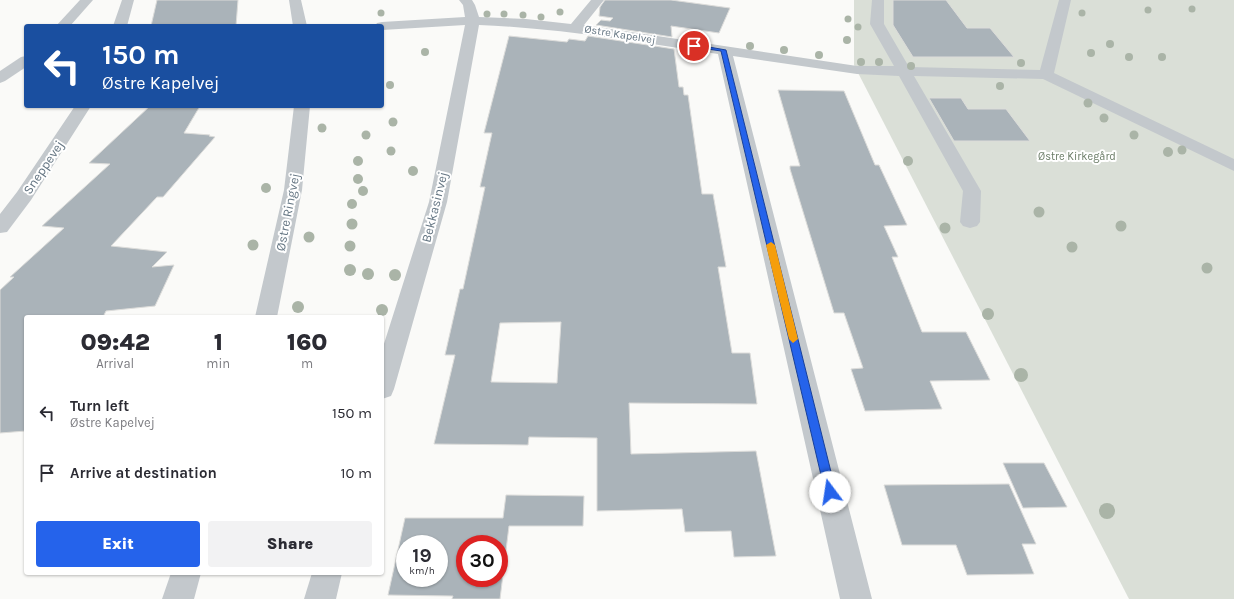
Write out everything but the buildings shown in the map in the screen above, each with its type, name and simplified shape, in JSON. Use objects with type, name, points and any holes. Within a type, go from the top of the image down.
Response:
[{"type":"street","points":[[65,24],[87,0]]},
{"type":"street","points":[[121,24],[128,0]]},
{"type":"street","points":[[295,0],[300,24]]},
{"type":"street","points":[[465,0],[469,5],[473,21]]},
{"type":"street","points":[[575,28],[598,0]]},
{"type":"street","points":[[878,0],[877,24],[972,191],[970,222]]},
{"type":"street","points":[[1065,0],[1046,75],[1234,166]]},
{"type":"street","name":"Østre Kapelvej","points":[[384,26],[473,21],[575,28],[857,70],[904,73],[1046,75]]},
{"type":"street","name":"Bekkasinvej","points":[[384,382],[438,202],[473,21]]},
{"type":"street","points":[[724,50],[856,599]]},
{"type":"street","points":[[0,78],[24,61]]},
{"type":"street","name":"Sneppevej","points":[[0,227],[24,196],[82,108]]},
{"type":"street","name":"Østre Ringvej","points":[[266,315],[293,190],[302,108]]},
{"type":"street","points":[[178,599],[185,575]]},
{"type":"street","points":[[320,599],[326,575]]},
{"type":"green space","name":"Østre Kirkegård","points":[[854,0],[1234,0],[1234,599],[1129,599],[854,65]]},
{"type":"slow traffic","points":[[771,245],[793,339]]},
{"type":"route","points":[[694,46],[724,50],[830,492]]}]
